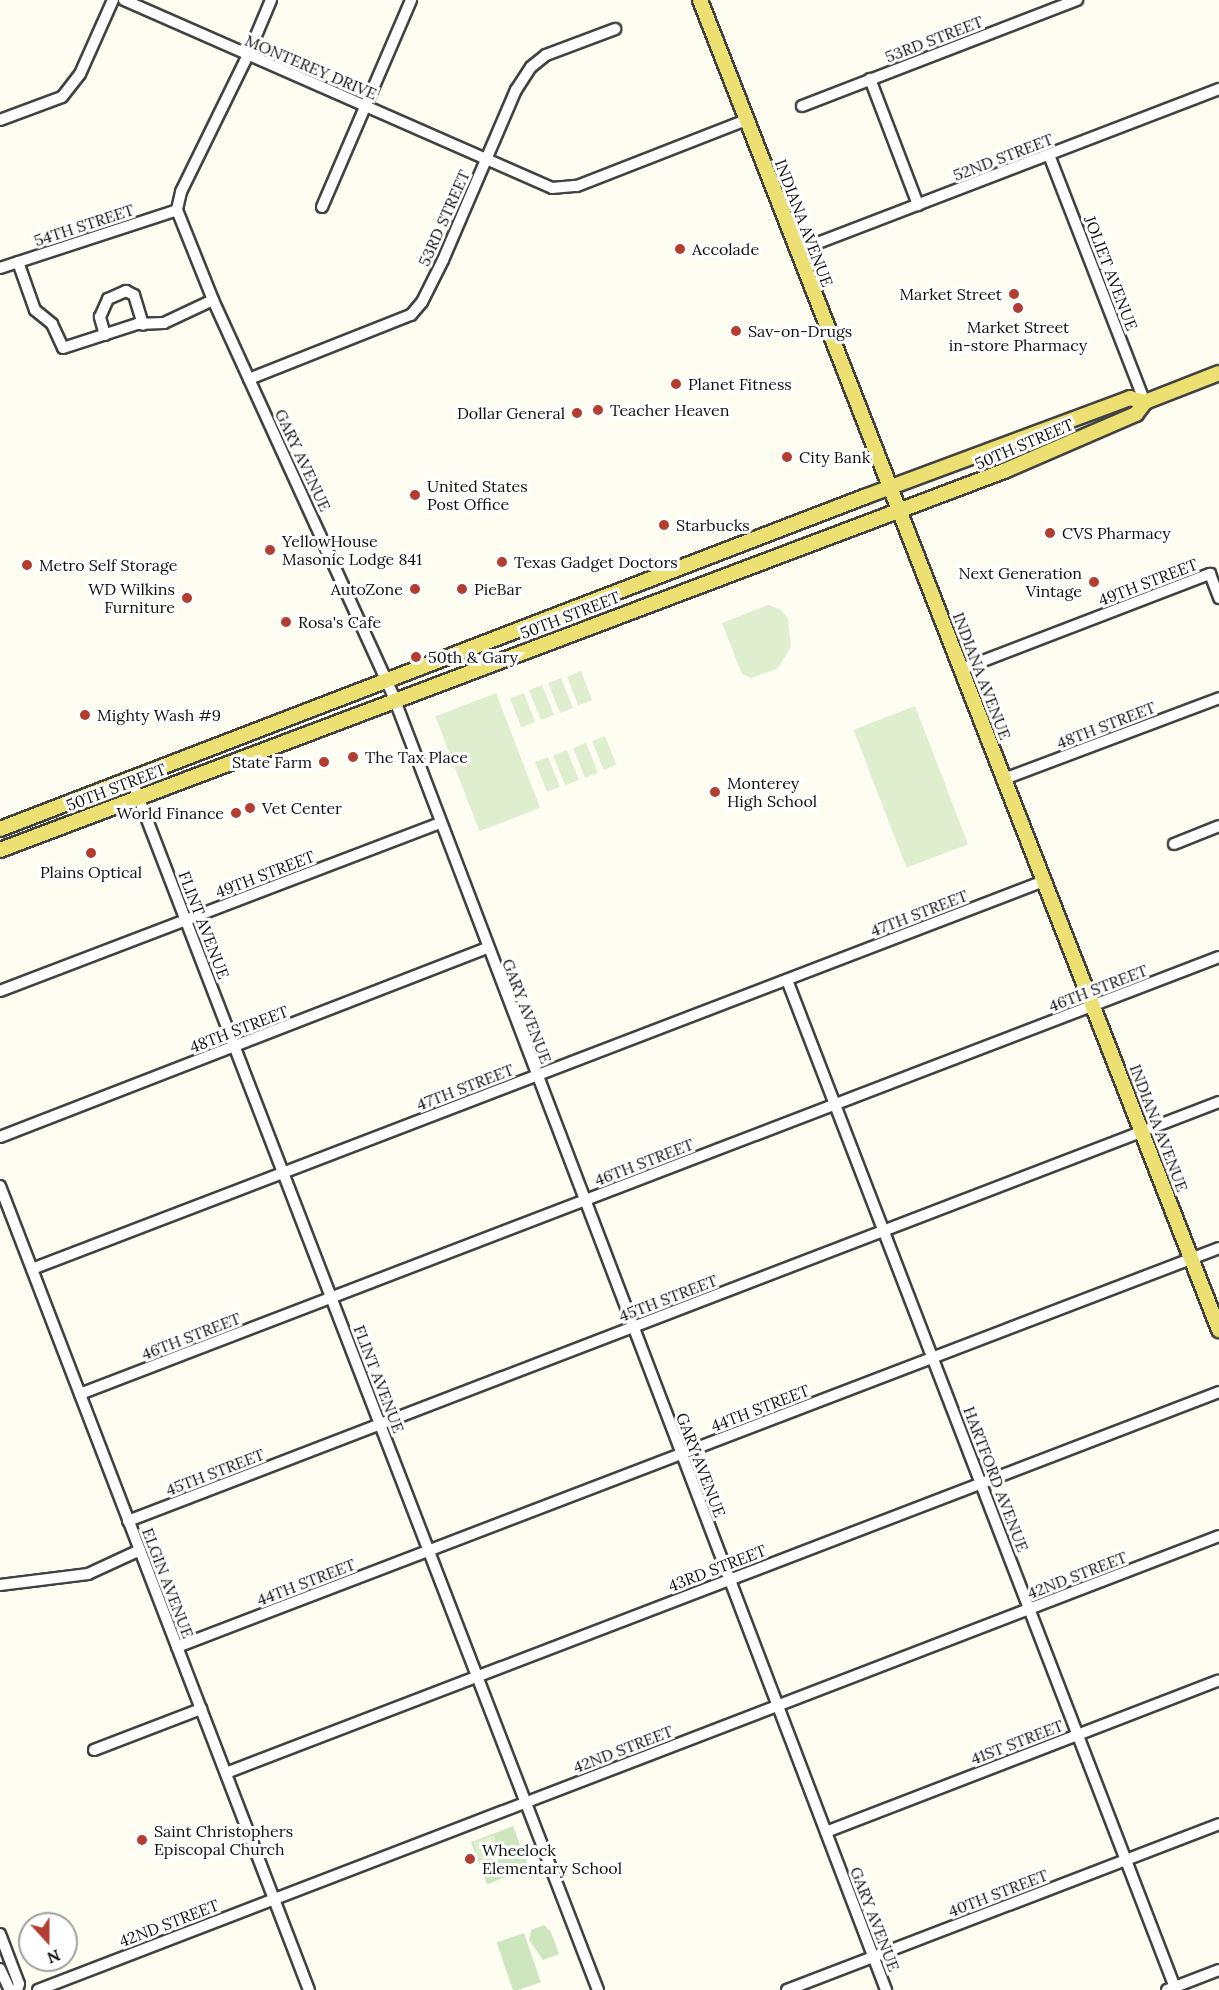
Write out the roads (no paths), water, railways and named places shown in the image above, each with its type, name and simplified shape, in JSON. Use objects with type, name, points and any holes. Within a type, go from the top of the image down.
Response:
[{"type":"main road","name":"INDIANA AVENUE","points":[[701,0],[1219,1330]]},
{"type":"main road","name":"50TH STREET","points":[[0,850],[394,698],[1004,471],[1136,414],[1145,402],[1219,373]]},
{"type":"main road","name":"50TH STREET","points":[[0,829],[890,487],[1130,398],[1145,402]]},
{"type":"street","points":[[0,120],[57,102],[68,91],[80,74],[112,0]]},
{"type":"street","name":"MONTEREY DRIVE","points":[[124,0],[247,57],[487,160]]},
{"type":"street","points":[[177,210],[181,192],[247,57],[271,0]]},
{"type":"street","points":[[322,207],[411,0]]},
{"type":"street","name":"53RD STREET","points":[[802,106],[1077,0]]},
{"type":"street","points":[[487,160],[516,90],[531,68],[546,55],[615,28]]},
{"type":"street","points":[[870,79],[918,205]]},
{"type":"street","name":"52ND STREET","points":[[797,251],[1219,89]]},
{"type":"street","name":"53RD STREET","points":[[249,379],[411,315],[443,260],[487,160],[562,189],[746,120]]},
{"type":"street","name":"JOLIET AVENUE","points":[[1050,155],[1145,402]]},
{"type":"street","name":"54TH STREET","points":[[0,268],[177,210]]},
{"type":"street","name":"GARY AVENUE","points":[[177,210],[213,300],[394,698],[536,1076],[886,1990]]},
{"type":"street","points":[[18,262],[35,310],[52,324],[63,348],[105,334],[143,325],[164,323],[213,300]]},
{"type":"street","points":[[105,334],[100,317],[108,299],[126,291],[134,296],[143,325]]},
{"type":"street","name":"49TH STREET","points":[[962,669],[1210,574],[1219,598]]},
{"type":"street","name":"48TH STREET","points":[[1004,780],[1219,698]]},
{"type":"street","name":"FLINT AVENUE","points":[[131,778],[598,1990]]},
{"type":"street","name":"49TH STREET","points":[[0,991],[440,823]]},
{"type":"street","points":[[1173,844],[1219,826]]},
{"type":"street","name":"47TH STREET","points":[[32,1269],[1044,881]]},
{"type":"street","name":"48TH STREET","points":[[0,1137],[488,948]]},
{"type":"street","name":"46TH STREET","points":[[80,1395],[1219,957]]},
{"type":"street","name":"HARTFORD AVENUE","points":[[787,980],[1078,1734],[1172,1989]]},
{"type":"street","name":"45TH STREET","points":[[128,1521],[1219,1102]]},
{"type":"street","name":"ELGIN AVENUE","points":[[0,1186],[309,1990]]},
{"type":"street","name":"44TH STREET","points":[[177,1647],[1219,1248]]},
{"type":"street","name":"43RD STREET","points":[[226,1773],[1219,1392]]},
{"type":"street","name":"42ND STREET","points":[[38,1990],[1219,1536]]},
{"type":"street","points":[[1,1581],[73,1578],[106,1568],[140,1550]]},
{"type":"street","name":"41ST STREET","points":[[826,1832],[1219,1680]]},
{"type":"street","points":[[94,1750],[201,1709]]},
{"type":"street","name":"40TH STREET","points":[[788,1990],[1219,1824]]},
{"type":"street","points":[[0,1934],[19,1984],[17,1990]]},
{"type":"street","points":[[0,1969],[10,1990]]},
{"type":"street","points":[[1172,1989],[1219,1970]]},
{"type":"place","name":"Accolade","points":[[680,249]]},
{"type":"place","name":"Market Street","points":[[1014,294]]},
{"type":"place","name":"Market Street in-store Pharmacy","points":[[1018,308]]},
{"type":"place","name":"Sav-on-Drugs","points":[[736,331]]},
{"type":"place","name":"Planet Fitness","points":[[676,384]]},
{"type":"place","name":"Teacher Heaven","points":[[598,410]]},
{"type":"place","name":"Dollar General","points":[[577,413]]},
{"type":"place","name":"City Bank","points":[[787,457]]},
{"type":"place","name":"United States Post Office","points":[[415,495]]},
{"type":"place","name":"Starbucks","points":[[664,525]]},
{"type":"place","name":"CVS Pharmacy","points":[[1050,533]]},
{"type":"place","name":"YellowHouse Masonic Lodge 841","points":[[270,550]]},
{"type":"place","name":"Texas Gadget Doctors","points":[[502,562]]},
{"type":"place","name":"Metro Self Storage","points":[[27,565]]},
{"type":"place","name":"Next Generation Vintage","points":[[1094,582]]},
{"type":"place","name":"AutoZone","points":[[415,589]]},
{"type":"place","name":"PieBar","points":[[462,589]]},
{"type":"place","name":"WD Wilkins Furniture","points":[[187,598]]},
{"type":"place","name":"Rosa's Cafe","points":[[286,622]]},
{"type":"place","name":"50th & Gary","points":[[416,657]]},
{"type":"place","name":"Mighty Wash #9","points":[[85,715]]},
{"type":"place","name":"The Tax Place","points":[[353,757]]},
{"type":"place","name":"State Farm","points":[[324,762]]},
{"type":"place","name":"Monterey High School","points":[[715,792]]},
{"type":"place","name":"Vet Center","points":[[250,808]]},
{"type":"place","name":"World Finance","points":[[236,813]]},
{"type":"place","name":"Plains Optical","points":[[91,853]]},
{"type":"place","name":"Saint Christophers Episcopal Church","points":[[142,1840]]},
{"type":"place","name":"Wheelock Elementary School","points":[[470,1859]]}]
